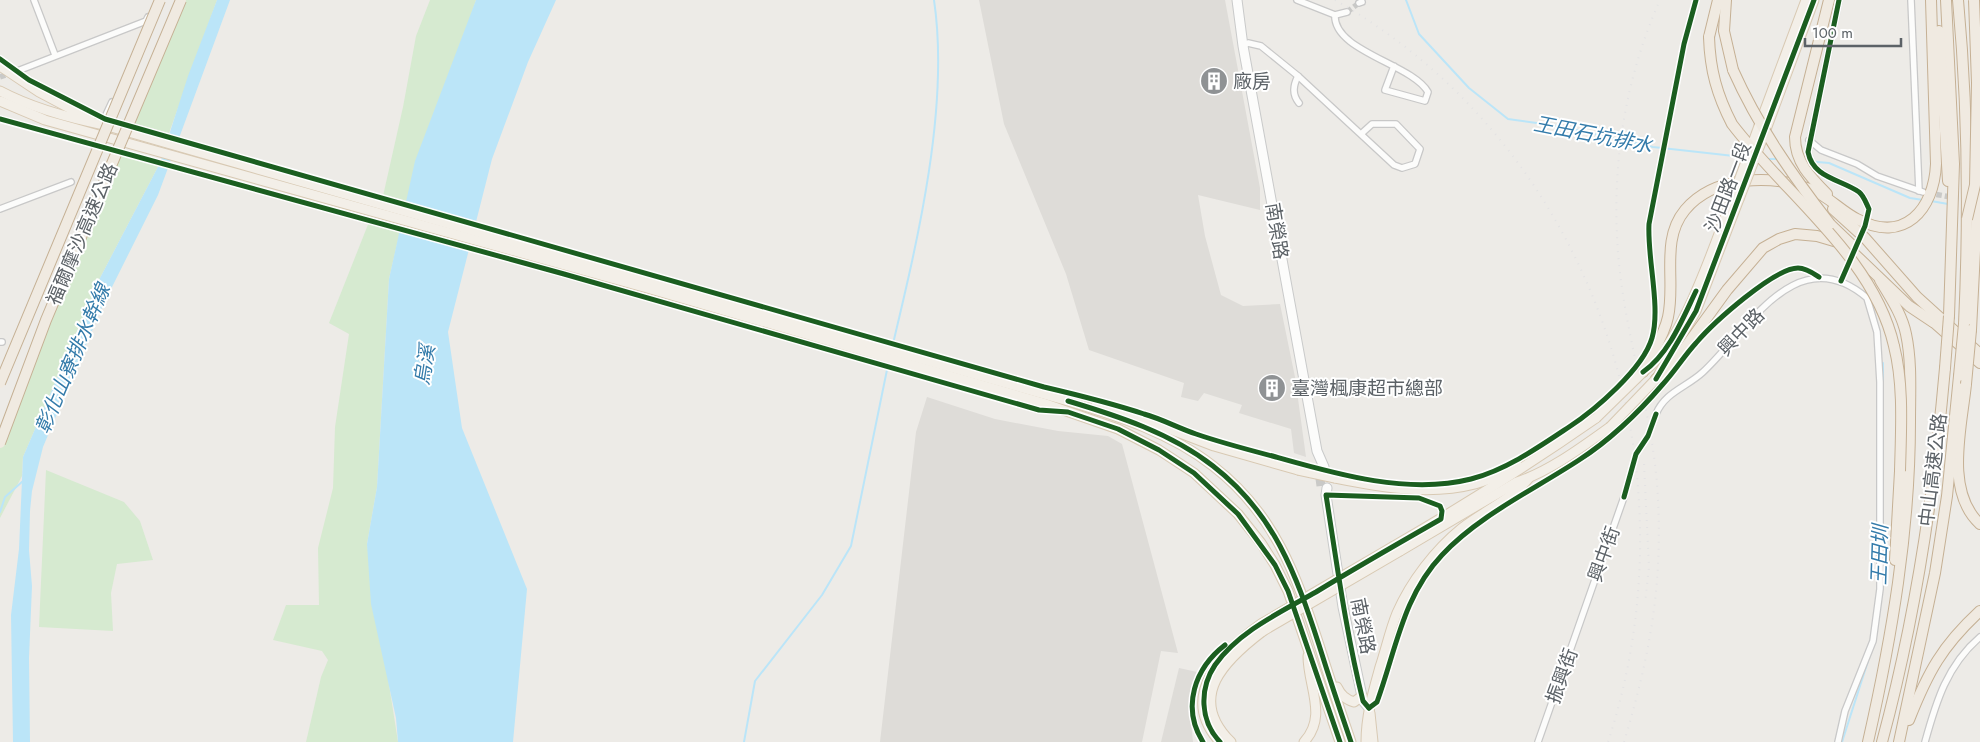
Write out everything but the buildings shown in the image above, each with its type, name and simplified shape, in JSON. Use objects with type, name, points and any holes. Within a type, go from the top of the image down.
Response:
[{"type":"highway","name":"福爾摩沙高速公路","points":[[0,383],[160,0]]},
{"type":"highway","name":"福爾摩沙高速公路","points":[[0,443],[46,320],[181,0]]},
{"type":"highway","points":[[1718,0],[1709,37],[1710,64],[1719,100],[1732,124],[1845,252],[1878,299],[1895,346],[1898,375],[1900,471],[1895,559],[1878,698]]},
{"type":"highway","points":[[1726,0],[1724,31],[1733,70],[1760,124],[1774,147],[1830,224],[1933,322],[1980,363]]},
{"type":"highway","points":[[1829,0],[1795,137],[1809,176],[1843,210]]},
{"type":"highway","points":[[1643,372],[1667,323],[1670,302],[1671,244],[1679,219],[1692,202],[1710,191],[1743,181],[1778,181],[1807,188],[1870,224],[1890,227],[1909,221],[1934,182],[1936,164],[1931,0]]},
{"type":"highway","name":"中山高速公路","points":[[1936,0],[1947,167],[1952,201]]},
{"type":"highway","name":"中山高速公路","points":[[1882,742],[1906,636],[1927,524],[1933,488],[1945,368],[1949,316],[1953,121],[1946,0]]},
{"type":"highway","name":"中山高速公路","points":[[1900,742],[1934,573],[1963,380],[1967,327],[1971,210],[1958,0]]},
{"type":"highway","name":"中山高速公路","points":[[1971,210],[1975,185],[1978,83],[1974,0]]},
{"type":"highway","points":[[1971,210],[1975,185]]},
{"type":"highway","points":[[1807,188],[1865,238],[1917,298],[1980,354]]},
{"type":"highway","points":[[1656,379],[1674,363],[1745,268],[1764,248],[1779,239],[1795,234],[1844,244],[1909,306],[1933,322]]},
{"type":"highway","points":[[1868,742],[1890,642],[1900,576],[1910,454],[1906,335],[1897,308],[1880,280]]},
{"type":"highway","points":[[1963,380],[1959,483],[1963,501],[1980,524]]},
{"type":"highway","points":[[1900,742],[1924,681],[1936,661],[1946,645],[1980,611]]},
{"type":"main road","name":"沙田路一段","points":[[1762,129],[1806,0]]},
{"type":"main road","name":"沙田路一段","points":[[1220,742],[1211,729],[1204,709],[1206,681],[1226,651],[1262,627],[1397,548],[1517,482],[1529,478],[1585,444],[1610,427],[1656,379],[1696,311],[1762,129],[1814,0]]},
{"type":"main road","points":[[0,66],[39,92],[104,125]]},
{"type":"main road","points":[[0,91],[50,111],[1068,401],[1152,430],[1212,465],[1250,500],[1278,541],[1300,586],[1351,742]]},
{"type":"main road","points":[[0,101],[45,120]]},
{"type":"main road","points":[[0,109],[647,288],[1008,392],[1118,429],[1159,450],[1194,473],[1238,514],[1275,565],[1308,646],[1340,742]]},
{"type":"main road","name":"沙田路一段","points":[[1397,548],[1507,479],[1525,464],[1596,418],[1652,365],[1678,327],[1696,291],[1736,198]]},
{"type":"main road","name":"沙田路一段","points":[[1068,401],[1115,408],[1214,446],[1298,470],[1398,488],[1441,489],[1474,484],[1525,464]]},
{"type":"main road","points":[[1366,742],[1366,724],[1369,708],[1397,614],[1418,576],[1462,529],[1520,489],[1529,478]]},
{"type":"main road","name":"沙田路一段","points":[[1230,742],[1217,726],[1212,713],[1212,688],[1227,661],[1262,627]]},
{"type":"main road","points":[[1304,742],[1315,726],[1318,716],[1308,672],[1308,646]]},
{"type":"main road","points":[[1328,672],[1343,697],[1354,702],[1362,696]]},
{"type":"main road","points":[[1369,708],[1373,742]]},
{"type":"street","points":[[34,0],[55,55]]},
{"type":"street","points":[[106,115],[155,0]]},
{"type":"street","name":"南榮路","points":[[1237,0],[1243,46],[1316,451],[1321,464]]},
{"type":"street","points":[[1297,0],[1334,15],[1347,12]]},
{"type":"street","points":[[1839,0],[1805,162],[1824,176],[1860,192],[1869,209]]},
{"type":"street","points":[[1809,140],[1821,150],[1857,164],[1877,176],[1925,196],[1911,0]]},
{"type":"street","points":[[1334,15],[1336,24],[1354,45],[1381,61],[1394,66],[1424,85],[1428,92],[1425,101],[1385,90],[1394,66]]},
{"type":"street","points":[[20,70],[55,55],[146,22]]},
{"type":"street","points":[[1243,46],[1248,43],[1261,46],[1298,76],[1394,166],[1402,168],[1415,164],[1420,149],[1396,124],[1372,124],[1361,134]]},
{"type":"street","points":[[1298,76],[1294,85],[1294,97],[1299,103]]},
{"type":"street","points":[[0,209],[71,182]]},
{"type":"street","name":"興中路","points":[[1656,414],[1661,402],[1702,373],[1760,312],[1786,288],[1806,279],[1819,277],[1841,281],[1867,298],[1877,332],[1880,382],[1880,580],[1873,641],[1846,711],[1838,742]]},
{"type":"street","name":"南榮路","points":[[1325,490],[1343,607],[1363,701],[1369,708]]},
{"type":"street","name":"興中街","points":[[1584,610],[1624,497]]},
{"type":"street","name":"振興街","points":[[1538,742],[1579,632],[1584,610]]},
{"type":"street","points":[[1925,742],[1932,712],[1949,672],[1967,648],[1980,637]]},
{"type":"shaded area","points":[[979,0],[1225,0],[1260,188],[1260,210],[1198,195],[1205,236],[1221,295],[1243,306],[1280,304],[1295,377],[1306,457],[1294,453],[1291,429],[1239,413],[1242,405],[1204,393],[1198,401],[1181,397],[1184,383],[1089,350],[1066,274],[1004,124]]},
{"type":"shaded area","points":[[927,397],[995,419],[1058,431],[1108,436],[1122,444],[1178,653],[1161,651],[1142,742],[880,742],[916,432]]},
{"type":"shaded area","points":[[1179,668],[1197,672],[1189,704],[1193,742],[1161,742]]},
{"type":"green space","points":[[180,0],[217,0],[169,133],[129,122]]},
{"type":"green space","points":[[430,0],[476,0],[410,203],[383,196],[403,107],[416,36]]},
{"type":"green space","points":[[115,150],[160,163],[100,278],[23,457],[22,476],[0,518],[0,432],[16,386]]},
{"type":"green space","points":[[369,222],[400,231],[389,279],[377,487],[367,544],[398,742],[306,742],[321,677],[328,660],[322,651],[273,640],[286,605],[319,605],[318,548],[333,488],[335,427],[349,334],[329,323]]},
{"type":"green space","points":[[46,470],[124,502],[140,521],[153,560],[117,564],[111,593],[113,631],[39,627]]},
{"type":"water","name":"彰化山寮排水幹線","points":[[217,0],[230,0],[158,195],[103,305],[43,447],[32,491],[30,511],[29,550],[32,586],[29,658],[30,742],[13,742],[11,615],[19,549],[23,457],[100,278],[160,163],[188,76]]},
{"type":"water","name":"烏溪","points":[[476,0],[556,0],[528,62],[492,159],[448,332],[462,428],[527,589],[513,742],[398,742],[396,718],[371,604],[367,544],[377,487],[389,279],[415,161]]},
{"type":"pier","points":[[404,201],[478,222],[471,251],[397,230]]},
{"type":"waterway","points":[[892,348],[920,220],[934,129],[938,85],[938,41],[934,0]]},
{"type":"waterway","name":"王田石坑排水","points":[[1406,0],[1419,34],[1469,88],[1508,119],[1558,126],[1653,147],[1743,157]]},
{"type":"waterway","name":"王田石坑排水","points":[[1766,159],[1778,159]]},
{"type":"waterway","name":"王田石坑排水","points":[[1806,161],[1829,163],[1910,198],[1923,200]]},
{"type":"waterway","name":"王田石坑排水","points":[[1931,201],[1948,204]]},
{"type":"waterway","points":[[744,742],[755,681],[822,595],[851,546],[889,360]]},
{"type":"waterway","name":"王田圳","points":[[1883,363],[1883,405]]},
{"type":"waterway","points":[[0,512],[5,497],[23,481]]},
{"type":"waterway","name":"王田圳","points":[[1842,742],[1868,661]]},
{"type":"tunnel","points":[[1347,12],[1359,3]]},
{"type":"tunnel","points":[[0,77],[20,70]]},
{"type":"tunnel","points":[[1928,193],[1968,200]]},
{"type":"tunnel","points":[[1855,249],[1869,209]]},
{"type":"tunnel","points":[[1841,281],[1851,257]]},
{"type":"tunnel","points":[[1318,464],[1321,486]]},
{"type":"railway","points":[[1335,0],[1425,63],[1499,139],[1559,226],[1602,322],[1630,424],[1640,529],[1633,636],[1608,742]]},
{"type":"railway","points":[[1624,742],[1642,677],[1648,646],[1657,583],[1659,518],[1655,461],[1628,324],[1619,263],[1617,186],[1620,148],[1634,72],[1660,0]]},
{"type":"railway","points":[[1644,464],[1649,567],[1645,603]]},
{"type":"cycle path","points":[[0,59],[29,80],[105,119],[1044,387],[1119,406],[1157,418],[1196,434],[1236,446],[1347,476],[1397,484],[1422,485],[1447,483],[1484,475],[1534,450],[1580,420],[1604,400],[1629,375],[1647,350],[1652,338],[1655,312],[1649,224],[1684,44],[1696,0]]},
{"type":"cycle path","points":[[1656,379],[1696,311],[1814,0]]},
{"type":"cycle path","points":[[1839,0],[1808,152],[1811,161],[1821,173],[1859,192],[1869,209],[1865,226],[1841,281]]},
{"type":"cycle path","points":[[0,119],[564,274],[1039,410],[1068,412],[1118,429],[1159,450],[1194,473],[1238,514],[1275,565],[1288,591],[1340,742]]},
{"type":"cycle path","points":[[1369,708],[1377,702],[1402,624],[1418,588],[1429,571],[1456,541],[1490,515],[1579,460],[1613,435],[1654,394],[1704,334],[1729,310],[1760,286],[1787,270],[1798,268],[1812,272],[1819,277]]},
{"type":"cycle path","points":[[1643,372],[1668,346],[1696,291]]},
{"type":"cycle path","points":[[1068,401],[1125,419],[1180,444],[1213,466],[1234,484],[1252,504],[1280,546],[1301,594],[1351,742]]},
{"type":"cycle path","points":[[1624,497],[1636,454],[1648,436],[1656,414]]},
{"type":"cycle path","points":[[1220,742],[1213,734],[1205,715],[1204,694],[1210,674],[1225,653],[1261,623],[1316,592],[1331,583],[1347,573],[1362,564],[1441,519],[1442,511],[1440,506],[1419,498],[1326,495],[1338,573],[1342,598],[1352,650],[1363,701],[1369,708]]},
{"type":"cycle path","points":[[1203,742],[1196,729],[1193,715],[1194,689],[1206,665],[1225,645]]},
{"type":"place","name":"廠房","points":[[1214,81]]},
{"type":"place","name":"臺灣楓康超市總部","points":[[1272,388]]}]
